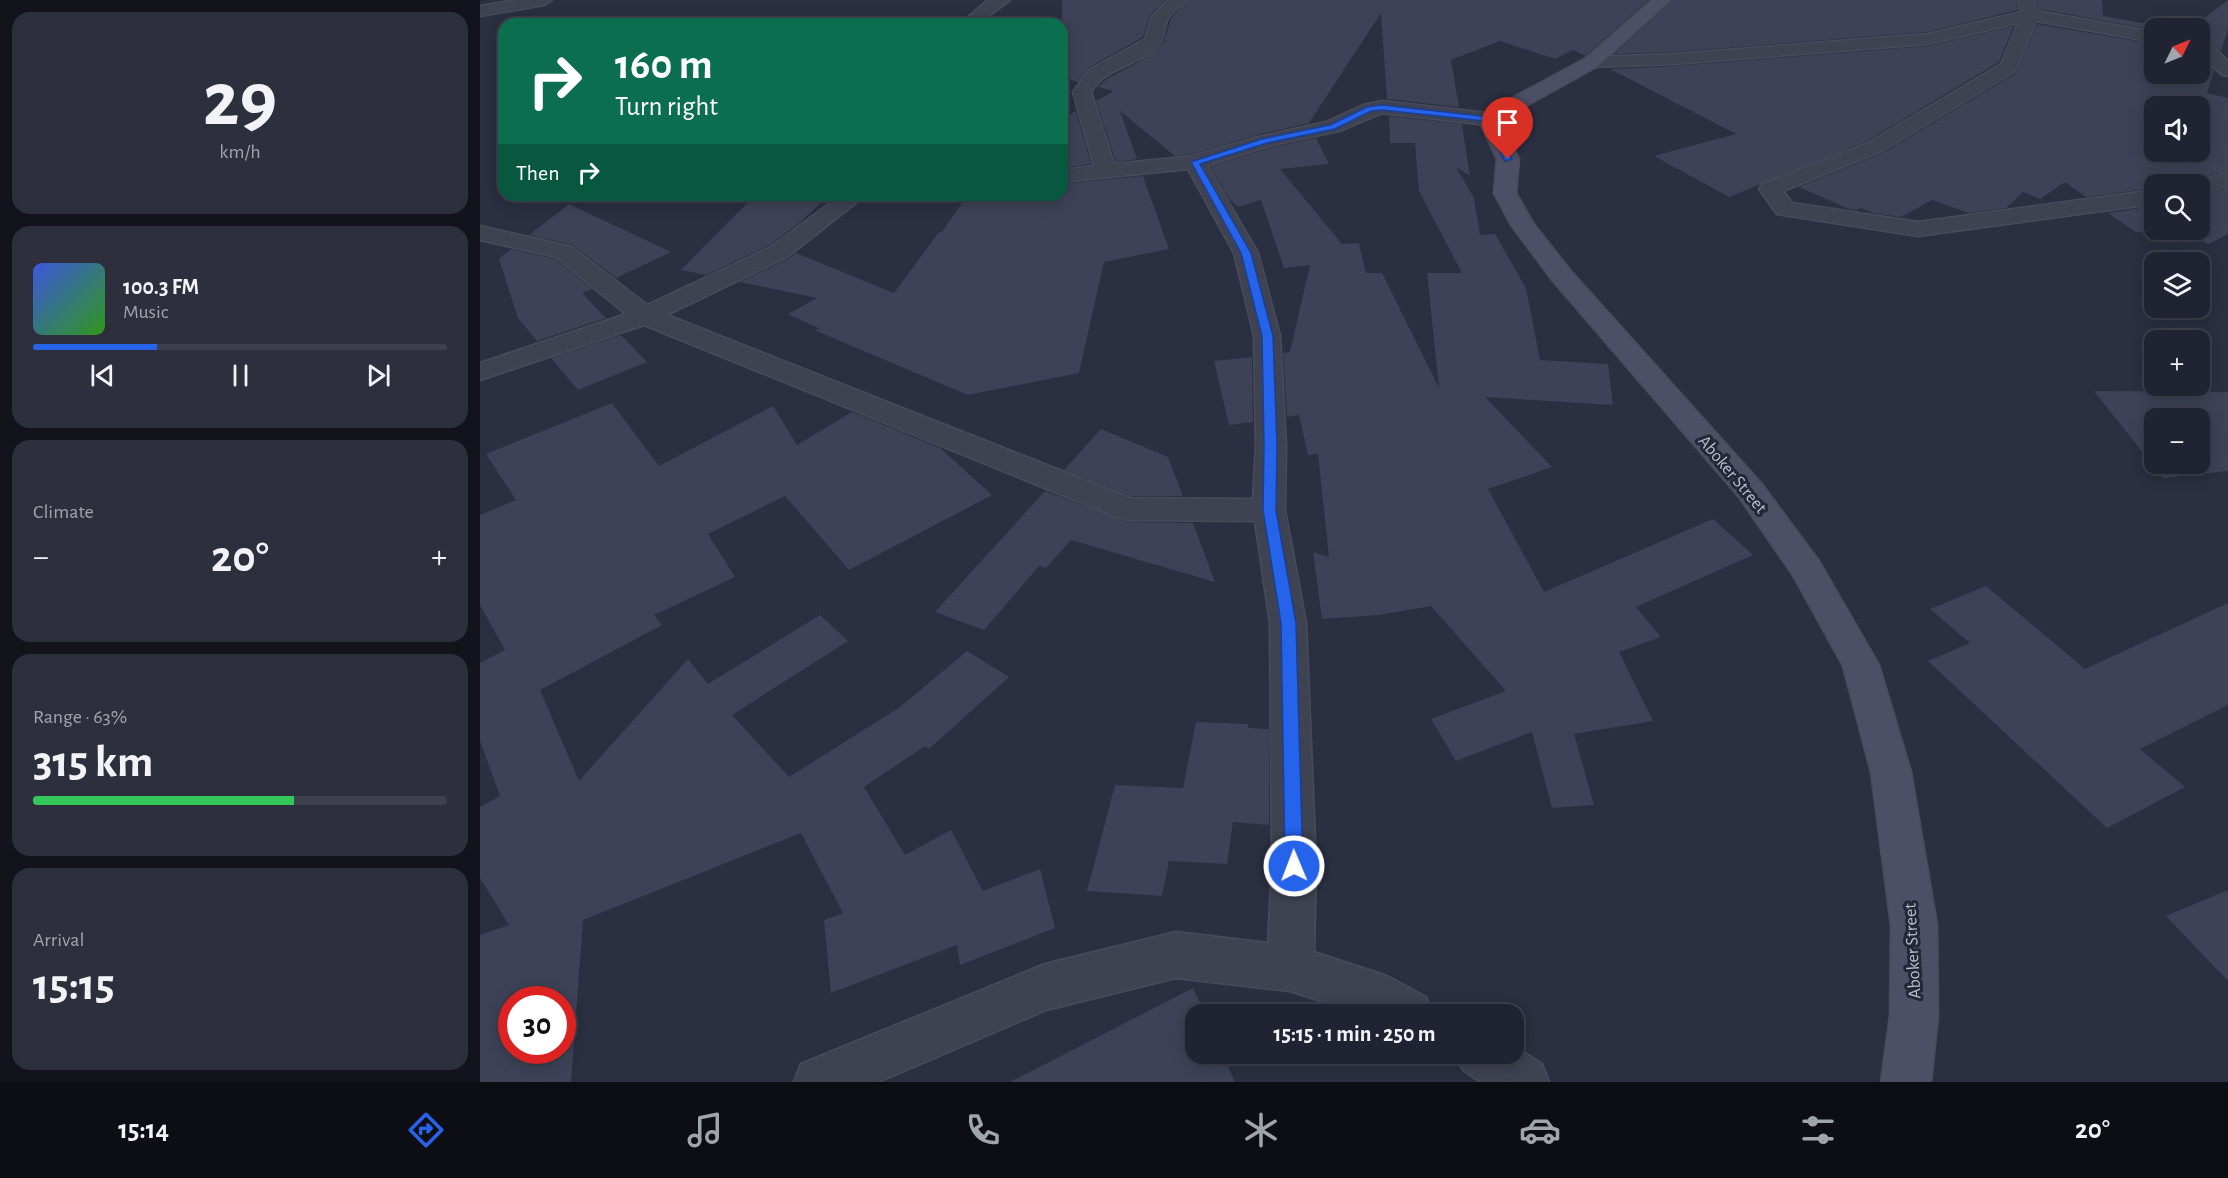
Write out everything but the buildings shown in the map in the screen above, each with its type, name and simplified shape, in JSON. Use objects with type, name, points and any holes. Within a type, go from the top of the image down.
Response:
[{"type":"main road","points":[[1488,119],[1592,62],[1662,0]]},
{"type":"main road","name":"Aboker Street","points":[[1488,119],[1508,159],[1505,193],[1523,225],[1561,275],[1750,490],[1807,570],[1861,665],[1891,772],[1914,925],[1914,1016],[1906,1082]]},
{"type":"street","points":[[480,11],[544,0]]},
{"type":"street","points":[[976,18],[1002,0]]},
{"type":"street","points":[[1106,172],[1082,92],[1088,79],[1101,69],[1147,47],[1155,40],[1159,18],[1178,0]]},
{"type":"street","points":[[1592,62],[1675,59],[1928,39],[2025,4],[2144,34]]},
{"type":"street","points":[[2025,4],[2009,67],[1875,147],[1770,189],[1785,209],[1918,229],[2144,198]]},
{"type":"street","points":[[2210,53],[2228,71]]},
{"type":"street","points":[[1068,175],[1195,162],[1265,141],[1332,127],[1370,109],[1382,107],[1488,119]]},
{"type":"street","points":[[1195,162],[1246,253],[1267,336],[1269,510],[1288,623],[1294,866],[1290,968]]},
{"type":"street","points":[[2210,184],[2228,178]]},
{"type":"street","points":[[480,372],[645,316],[778,252],[847,201]]},
{"type":"street","points":[[480,233],[564,252],[645,316],[1127,509],[1269,510]]},
{"type":"street","points":[[819,1082],[1046,987],[1176,955],[1290,968],[1370,993],[1390,1004]]},
{"type":"street","points":[[1497,1064],[1524,1082]]},
{"type":"route","points":[[1294,866],[1288,623],[1269,510],[1267,336],[1246,253],[1195,162],[1265,141],[1332,127],[1370,109],[1382,107],[1488,119],[1508,159]]}]
